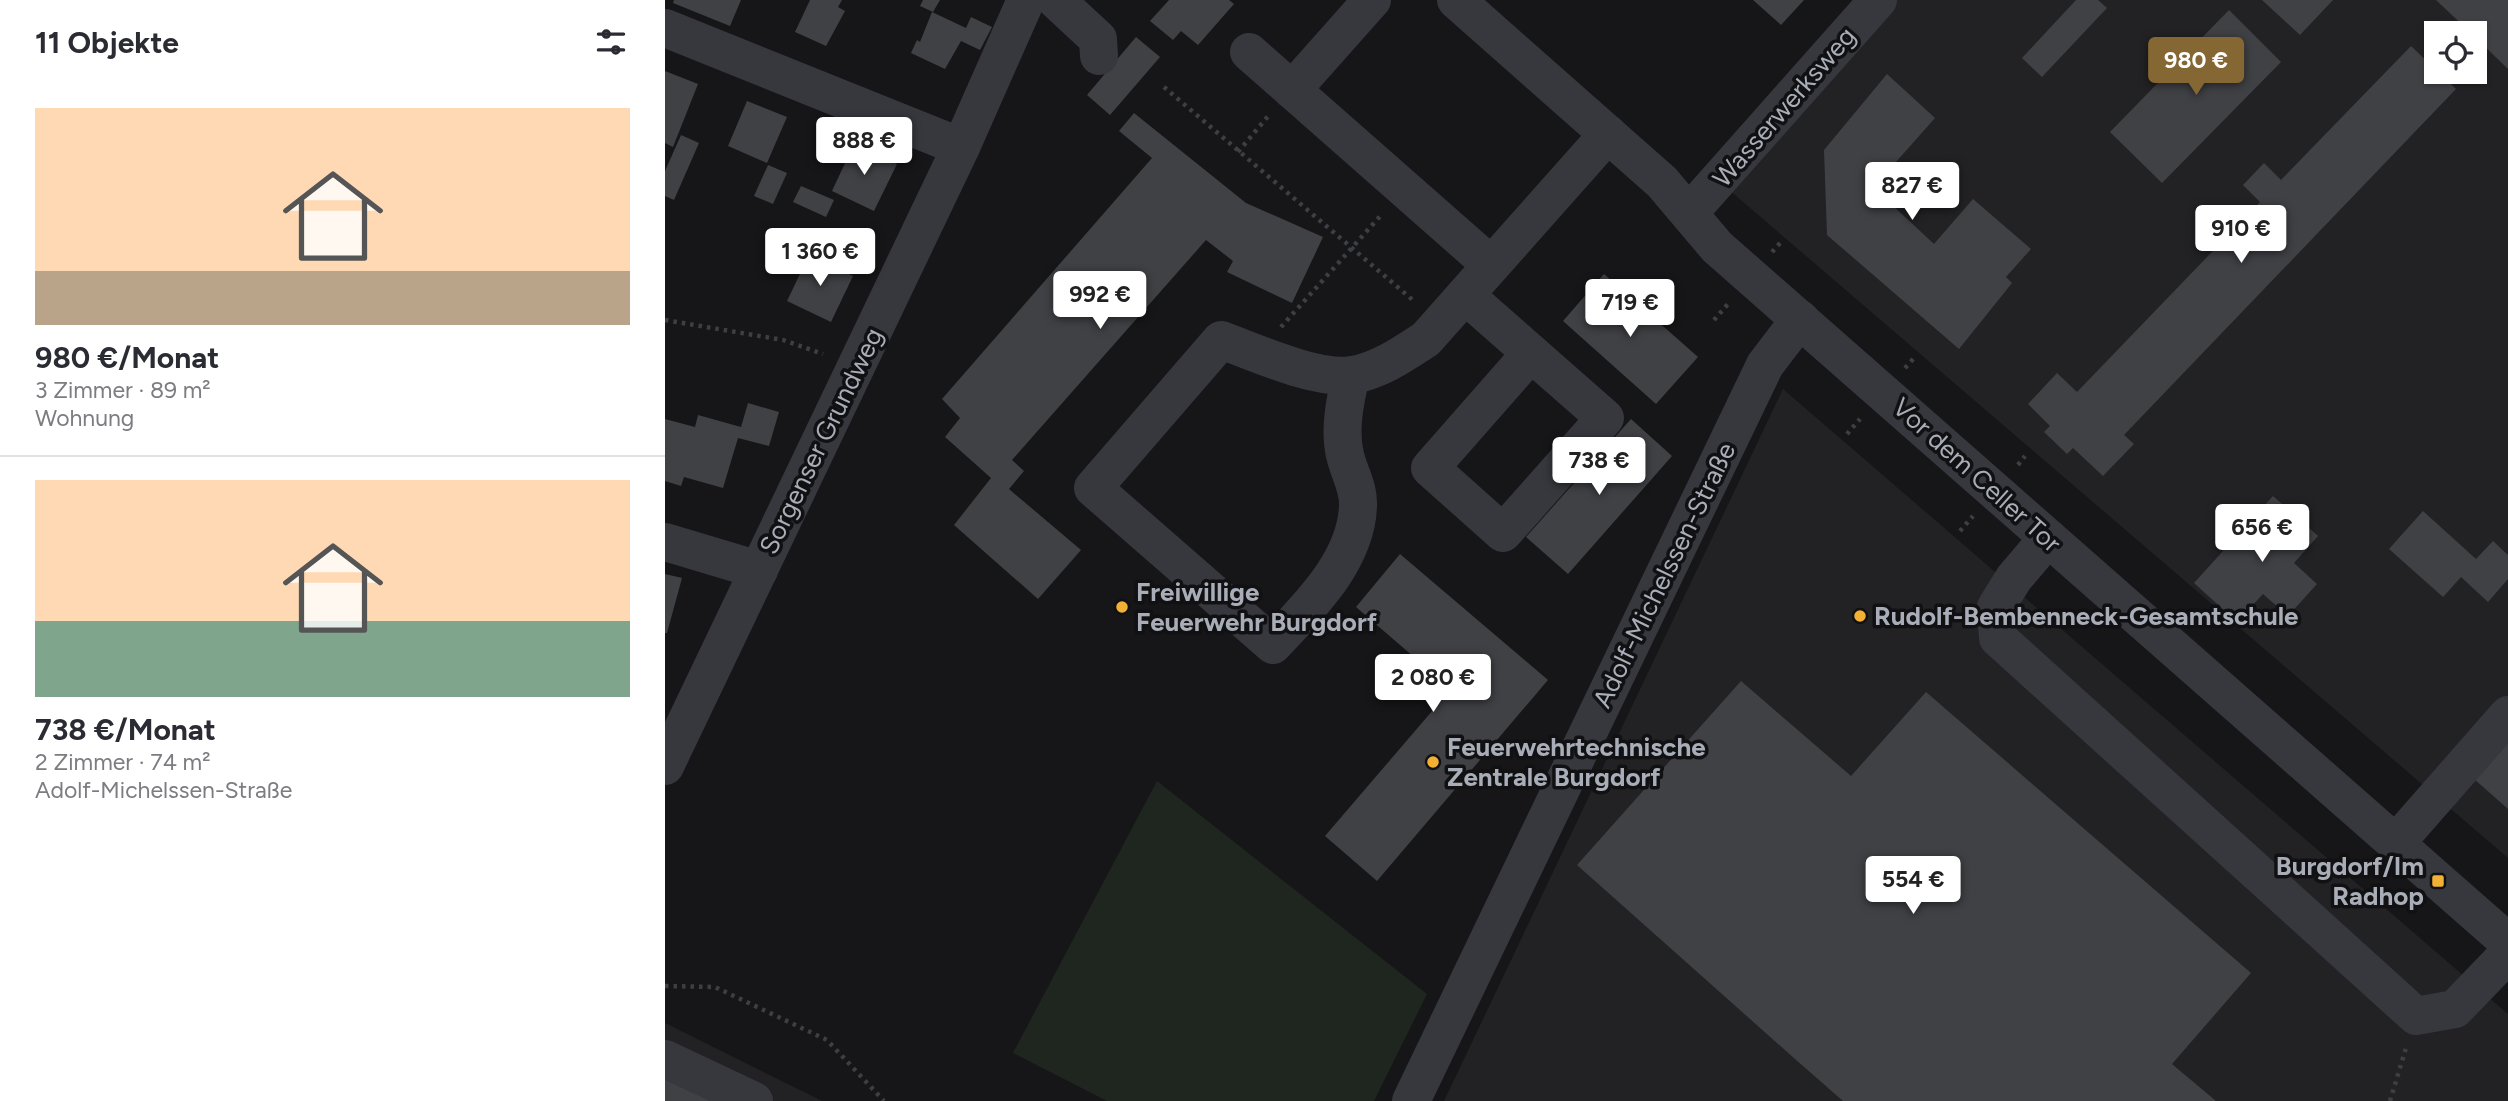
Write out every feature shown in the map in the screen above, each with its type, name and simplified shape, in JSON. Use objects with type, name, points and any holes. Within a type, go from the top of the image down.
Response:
[{"type":"street","name":"Sorgenser Grundweg","points":[[665,766],[961,147],[1027,0]]},
{"type":"street","points":[[1056,0],[1098,39],[1099,56]]},
{"type":"street","points":[[1292,90],[1372,0]]},
{"type":"street","name":"Vor dem Celler Tor","points":[[1456,0],[1662,182],[1717,247],[2508,942]]},
{"type":"street","name":"Wasserwerksweg","points":[[1689,213],[1878,0]]},
{"type":"street","points":[[665,28],[961,147]]},
{"type":"street","points":[[1249,52],[1491,265]]},
{"type":"street","points":[[1351,375],[1342,434],[1345,457],[1354,476],[1358,506],[1352,536],[1331,579],[1273,645],[1093,488],[1221,340],[1313,371],[1351,375],[1389,363],[1426,339],[1608,134]]},
{"type":"street","points":[[1465,295],[1605,418],[1503,533],[1430,468],[1531,353]]},
{"type":"street","name":"Adolf-Michelssen-Straße","points":[[1411,1101],[1765,365],[1801,319]]},
{"type":"street","points":[[2048,538],[2014,578],[1996,607],[1997,638],[2416,1016],[2455,1009],[2508,954]]},
{"type":"street","points":[[665,542],[759,570]]},
{"type":"street","points":[[2395,844],[2508,715]]},
{"type":"street","points":[[665,1059],[754,1101]]},
{"type":"path","points":[[1164,87],[1439,323]]},
{"type":"path","points":[[1238,152],[1292,90]]},
{"type":"path","points":[[1258,353],[1404,189]]},
{"type":"path","points":[[665,320],[783,341],[856,366]]},
{"type":"path","points":[[665,986],[715,987],[827,1040],[884,1101]]},
{"type":"path","points":[[2390,1101],[2416,1016]]},
{"type":"shaded area","points":[[1894,0],[2508,0],[2508,858],[1728,189]]},
{"type":"shaded area","name":"Rudolf-Bembenneck-Gesamtschule","points":[[1783,389],[2508,1014],[2508,1101],[1444,1101]]},
{"type":"shaded area","points":[[1157,781],[1427,994],[1374,1101],[1107,1101],[1013,1053]]},
{"type":"shaded area","points":[[665,1023],[822,1101],[665,1101]]},
{"type":"building","points":[[674,0],[741,0],[730,26],[673,3]]},
{"type":"building","points":[[810,0],[842,0],[838,7],[845,11],[826,46],[795,32]]},
{"type":"building","points":[[923,0],[940,0],[933,12],[920,6]]},
{"type":"building","points":[[1169,0],[1229,0],[1234,4],[1198,45],[1181,31],[1173,40],[1150,21]]},
{"type":"building","points":[[1753,0],[1804,0],[1781,25]]},
{"type":"building","points":[[2076,0],[2098,0],[2107,8],[2042,77],[2022,58]]},
{"type":"building","points":[[2262,0],[2333,0],[2300,35]]},
{"type":"building","points":[[2436,0],[2508,0],[2508,69],[2487,49],[2487,21],[2458,21]]},
{"type":"building","points":[[2229,10],[2281,62],[2162,183],[2110,132]]},
{"type":"building","points":[[932,12],[966,28],[971,17],[992,27],[980,50],[961,41],[945,69],[911,53],[917,40],[920,42]]},
{"type":"building","points":[[1136,37],[1160,57],[1110,115],[1087,95]]},
{"type":"building","points":[[2411,46],[2424,58],[2424,84],[2451,84],[2456,89],[2124,435],[2134,444],[2103,476],[2073,448],[2067,454],[2044,432],[2050,426],[2028,404],[2057,373],[2077,392],[2260,202],[2243,185],[2264,163],[2281,180]]},
{"type":"building","points":[[665,71],[698,84],[673,147],[665,143]]},
{"type":"building","points":[[1887,74],[1935,118],[1888,171],[1890,203],[1934,244],[1973,199],[2031,249],[2006,277],[2012,283],[1959,349],[1827,235],[1824,150]]},
{"type":"building","points":[[747,101],[787,117],[767,163],[728,146]]},
{"type":"building","points":[[1134,113],[1246,203],[1323,237],[1292,303],[1227,272],[1233,261],[1206,240],[1012,460],[1024,471],[1009,489],[1081,550],[1038,599],[954,525],[991,478],[945,437],[960,418],[942,399],[1152,158],[1119,131]]},
{"type":"building","points":[[681,135],[699,143],[674,200],[665,196],[665,171]]},
{"type":"building","points":[[854,144],[897,164],[874,211],[832,191]]},
{"type":"building","points":[[768,165],[787,173],[773,204],[754,196]]},
{"type":"building","points":[[801,186],[834,200],[826,217],[793,202]]},
{"type":"building","points":[[809,255],[853,276],[831,322],[787,301]]},
{"type":"building","points":[[1604,274],[1698,357],[1656,404],[1563,321]]},
{"type":"building","points":[[748,403],[779,412],[769,446],[738,438],[723,488],[684,477],[681,486],[665,481],[665,419],[695,427],[698,415],[741,427]]},
{"type":"building","points":[[1631,419],[1672,456],[1568,574],[1526,537]]},
{"type":"building","points":[[2273,496],[2318,536],[2294,563],[2317,584],[2288,616],[2263,594],[2237,622],[2194,583]]},
{"type":"building","points":[[2423,511],[2476,559],[2493,541],[2508,555],[2508,579],[2488,602],[2461,577],[2443,597],[2389,549]]},
{"type":"building","name":"Feuerwehrtechnische Zentrale Burgdorf","points":[[1400,554],[1548,680],[1377,881],[1325,836],[1451,689],[1356,607]]},
{"type":"building","points":[[665,574],[682,578],[667,633],[665,633]]},
{"type":"building","points":[[1741,681],[1851,776],[1926,692],[2251,973],[2172,1064],[2216,1101],[1843,1101],[1795,1059],[1577,865]]},
{"type":"building","points":[[2508,738],[2508,809],[2473,778]]},
{"type":"building","points":[[665,1078],[715,1101],[665,1101]]},
{"type":"place","name":"Freiwillige Feuerwehr Burgdorf","points":[[1122,607]]},
{"type":"place","name":"Rudolf-Bembenneck-Gesamtschule","points":[[1860,616]]},
{"type":"place","name":"Feuerwehrtechnische Zentrale Burgdorf","points":[[1433,762]]},
{"type":"place","name":"Burgdorf/Im Radhop","points":[[2438,881]]}]
